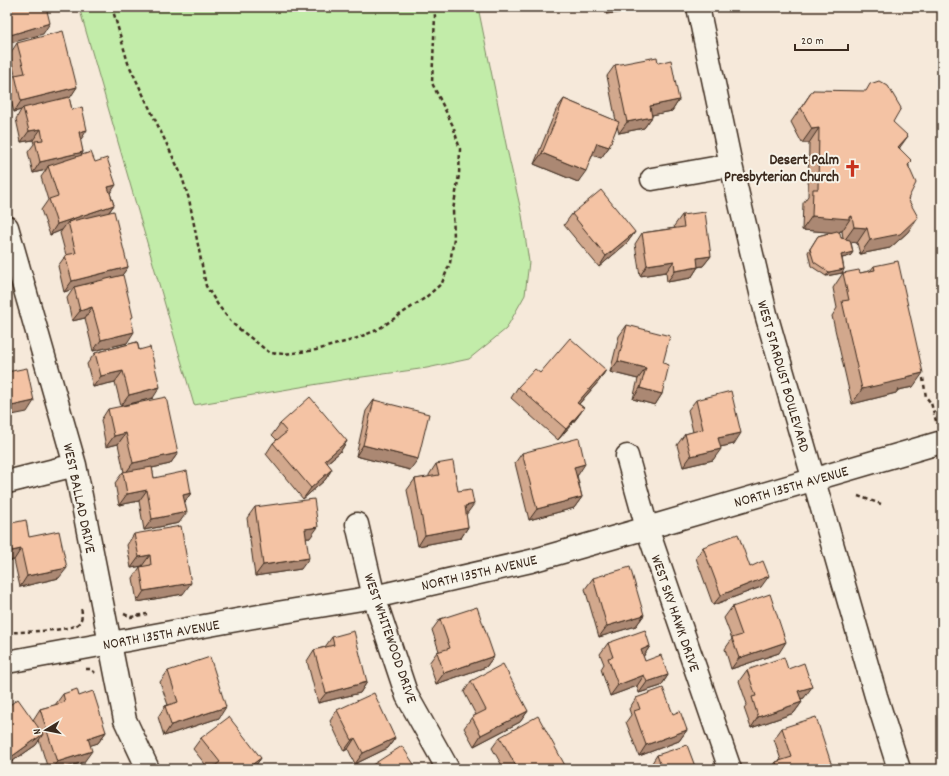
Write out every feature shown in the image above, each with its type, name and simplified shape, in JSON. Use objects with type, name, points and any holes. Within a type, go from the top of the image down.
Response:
[{"type":"street","name":"WEST STARDUST BOULEVARD","points":[[698,7],[731,165],[766,314],[899,769]]},
{"type":"street","points":[[652,179],[731,165]]},
{"type":"street","name":"WEST BALLAD DRIVE","points":[[7,227],[75,465],[125,720],[148,769]]},
{"type":"street","name":"NORTH 135TH AVENUE","points":[[7,662],[374,597],[531,561],[942,442]]},
{"type":"street","name":"WEST SKY HAWK DRIVE","points":[[627,456],[647,528],[730,769]]},
{"type":"street","points":[[7,482],[75,465]]},
{"type":"street","name":"WEST WHITEWOOD DRIVE","points":[[357,524],[374,597],[407,696],[448,769]]},
{"type":"path","points":[[112,7],[128,63],[181,174],[189,198],[206,286],[218,305],[233,324],[270,353],[285,354],[316,350],[352,340],[377,330],[425,298],[442,283],[450,263],[454,238],[453,210],[459,175],[460,149],[453,126],[432,83],[433,7]]},
{"type":"path","points":[[922,378],[926,397],[931,403],[936,421]]},
{"type":"path","points":[[858,496],[881,504]]},
{"type":"path","points":[[7,633],[65,628],[77,624],[82,618],[80,602]]},
{"type":"path","points":[[81,668],[90,669],[94,672],[97,678]]},
{"type":"green space","points":[[79,7],[478,7],[522,215],[529,262],[525,295],[506,329],[469,359],[427,368],[348,379],[194,405]]},
{"type":"building","points":[[7,7],[46,7],[50,23],[7,36]]},
{"type":"building","points":[[63,31],[77,87],[21,101],[15,75],[25,73],[17,43]]},
{"type":"building","points":[[657,57],[658,63],[671,60],[679,100],[650,106],[652,117],[627,122],[615,65]]},
{"type":"building","name":"Desert Palm Presbyterian Church","points":[[879,81],[888,86],[901,108],[893,122],[908,136],[898,147],[912,161],[908,165],[916,183],[908,199],[918,217],[900,234],[870,240],[867,228],[854,227],[852,216],[849,217],[849,219],[812,216],[813,189],[818,189],[819,128],[812,129],[801,108],[813,90],[866,91],[870,84]]},
{"type":"building","points":[[69,97],[72,110],[82,107],[87,130],[79,132],[83,152],[40,162],[35,141],[43,140],[41,129],[29,131],[23,108]]},
{"type":"building","points":[[564,99],[619,122],[609,147],[597,143],[586,171],[542,153]]},
{"type":"building","points":[[91,152],[95,162],[107,158],[116,185],[108,187],[114,205],[57,224],[49,199],[58,196],[48,166]]},
{"type":"building","points":[[601,190],[635,232],[606,256],[572,214]]},
{"type":"building","points":[[114,211],[128,267],[72,281],[65,255],[76,253],[68,222]]},
{"type":"building","points":[[705,212],[711,256],[697,258],[698,267],[675,271],[674,261],[647,265],[642,233],[684,227],[682,215]]},
{"type":"building","points":[[837,231],[840,233],[841,238],[850,240],[853,252],[841,255],[844,269],[829,272],[814,262],[810,249],[818,236]]},
{"type":"building","points":[[898,261],[923,373],[906,377],[906,379],[862,389],[842,301],[849,300],[843,273],[859,270],[860,273],[875,270],[874,266]]},
{"type":"building","points":[[123,275],[133,317],[131,318],[134,332],[101,340],[92,307],[80,311],[74,287]]},
{"type":"building","points":[[627,325],[670,336],[663,363],[669,365],[662,394],[640,388],[646,368],[618,361]]},
{"type":"building","points":[[570,338],[606,370],[577,403],[584,408],[566,429],[518,387],[535,369],[540,373]]},
{"type":"building","points":[[137,342],[139,350],[150,347],[160,387],[129,395],[123,371],[101,376],[95,353]]},
{"type":"building","points":[[27,368],[34,401],[7,407],[7,372]]},
{"type":"building","points":[[731,391],[741,433],[718,438],[721,449],[691,456],[685,434],[703,429],[696,400]]},
{"type":"building","points":[[166,397],[178,453],[133,463],[126,433],[114,436],[108,409]]},
{"type":"building","points":[[310,397],[347,441],[325,460],[332,469],[311,488],[273,443],[287,432],[280,424]]},
{"type":"building","points":[[374,400],[429,414],[418,459],[363,445]]},
{"type":"building","points":[[579,438],[585,464],[574,467],[582,497],[537,509],[522,453]]},
{"type":"building","points":[[453,461],[458,491],[471,489],[474,504],[465,506],[468,527],[425,535],[415,479],[439,475],[436,464]]},
{"type":"building","points":[[152,467],[154,478],[187,471],[191,493],[183,495],[187,512],[152,519],[147,490],[127,494],[123,472]]},
{"type":"building","points":[[314,499],[318,527],[305,529],[309,558],[263,565],[255,507]]},
{"type":"building","points":[[26,520],[29,537],[59,531],[67,568],[27,576],[21,549],[12,551],[7,525]]},
{"type":"building","points":[[181,526],[191,583],[144,591],[140,567],[151,565],[150,555],[139,557],[134,534]]},
{"type":"building","points":[[738,534],[750,567],[763,561],[769,576],[721,595],[703,547]]},
{"type":"building","points":[[630,567],[644,615],[607,626],[593,578]]},
{"type":"building","points":[[770,594],[786,642],[739,658],[732,638],[742,635],[732,607]]},
{"type":"building","points":[[477,607],[494,656],[444,673],[437,652],[450,648],[440,619]]},
{"type":"building","points":[[645,630],[650,646],[641,650],[645,661],[661,655],[668,675],[647,682],[644,675],[618,685],[608,658],[613,657],[608,643]]},
{"type":"building","points":[[354,631],[367,682],[326,693],[314,650],[334,645],[332,637]]},
{"type":"building","points":[[210,657],[226,707],[171,725],[165,706],[178,702],[168,671]]},
{"type":"building","points":[[784,657],[788,669],[804,663],[812,687],[798,691],[802,702],[758,717],[752,697],[756,696],[747,670]]},
{"type":"building","points":[[503,664],[528,711],[481,735],[472,717],[486,710],[471,681]]},
{"type":"building","points":[[663,688],[673,714],[680,711],[687,730],[646,745],[634,711],[640,709],[636,698]]},
{"type":"building","points":[[77,689],[79,696],[93,691],[106,732],[88,738],[92,751],[57,762],[40,709],[65,702],[63,694]]},
{"type":"building","points":[[374,693],[395,738],[363,753],[355,738],[352,740],[337,710]]},
{"type":"building","points":[[18,699],[43,734],[7,760],[7,707]]},
{"type":"building","points":[[538,716],[567,769],[509,769],[516,766],[500,737]]},
{"type":"building","points":[[229,717],[261,758],[246,769],[211,769],[220,762],[201,738]]},
{"type":"building","points":[[816,717],[832,766],[822,769],[778,769],[776,762],[792,757],[782,728]]},
{"type":"building","points":[[687,745],[696,769],[662,769],[657,755]]},
{"type":"building","points":[[402,746],[417,769],[366,769]]},
{"type":"place","name":"Desert Palm Presbyterian Church","points":[[852,168]]}]
